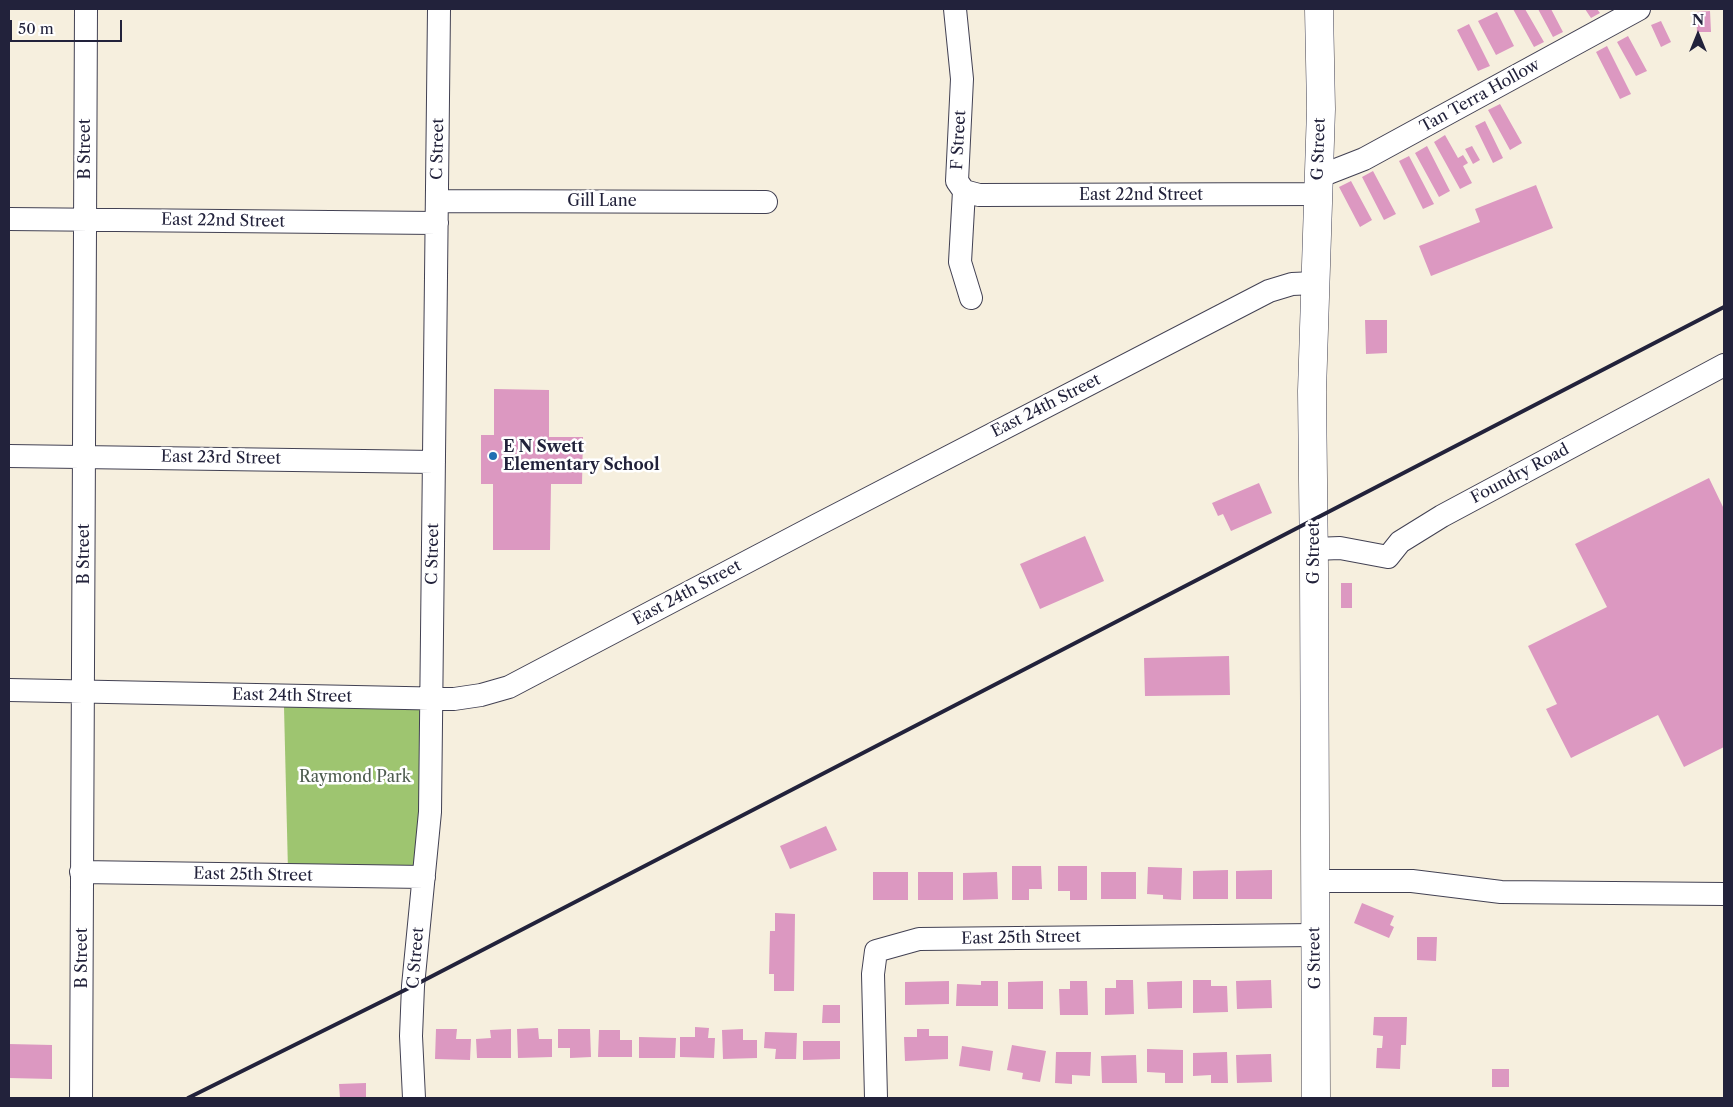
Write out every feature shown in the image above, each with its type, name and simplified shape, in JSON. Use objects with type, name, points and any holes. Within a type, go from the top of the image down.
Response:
[{"type":"main road","name":"G Street","points":[[1316,1098],[1312,391],[1320,109],[1320,9]]},
{"type":"street","name":"B Street","points":[[81,1098],[86,9]]},
{"type":"street","name":"C Street","points":[[414,1098],[411,1036],[412,1006],[430,812],[440,9]]},
{"type":"street","name":"F Street","points":[[955,9],[962,80],[957,181],[964,190],[960,262],[971,298]]},
{"type":"street","name":"Tan Terra Hollow","points":[[1318,186],[1639,9]]},
{"type":"street","name":"East 22nd Street","points":[[964,190],[979,195],[1318,186]]},
{"type":"street","name":"Gill Lane","points":[[437,212],[766,202]]},
{"type":"street","name":"East 22nd Street","points":[[9,220],[437,212]]},
{"type":"street","name":"East 24th Street","points":[[9,690],[454,699],[481,695],[509,687],[816,525],[1269,291],[1292,284],[1315,283]]},
{"type":"street","name":"Foundry Road","points":[[1314,549],[1340,548],[1388,557],[1400,542],[1442,516],[1724,364]]},
{"type":"street","name":"East 23rd Street","points":[[9,456],[434,462]]},
{"type":"street","name":"East 25th Street","points":[[81,872],[424,877]]},
{"type":"street","points":[[1314,881],[1412,881],[1501,892],[1724,894]]},
{"type":"street","name":"East 25th Street","points":[[876,1098],[872,974],[876,952],[919,939],[1315,935]]},
{"type":"green space","name":"Raymond Park","points":[[284,707],[427,708],[419,874],[288,871]]},
{"type":"building","points":[[1513,9],[1525,9],[1544,42],[1534,47]]},
{"type":"building","points":[[1538,9],[1551,9],[1563,32],[1553,37]]},
{"type":"building","points":[[1585,9],[1597,9],[1600,13],[1591,18]]},
{"type":"building","points":[[1710,11],[1711,32],[1697,32],[1696,12]]},
{"type":"building","points":[[1497,12],[1514,46],[1496,55],[1478,21]]},
{"type":"building","points":[[1661,21],[1671,42],[1661,47],[1651,25]]},
{"type":"building","points":[[1469,24],[1490,66],[1478,71],[1457,30]]},
{"type":"building","points":[[1628,36],[1647,71],[1636,76],[1617,42]]},
{"type":"building","points":[[1607,46],[1631,94],[1620,99],[1596,52]]},
{"type":"building","points":[[1500,104],[1522,143],[1510,150],[1488,110]]},
{"type":"building","points":[[1485,121],[1503,158],[1493,163],[1475,126]]},
{"type":"building","points":[[1445,135],[1458,158],[1463,155],[1468,163],[1463,166],[1472,183],[1460,189],[1434,142]]},
{"type":"building","points":[[1427,146],[1450,191],[1439,197],[1415,153]]},
{"type":"building","points":[[1472,146],[1480,160],[1473,164],[1465,149]]},
{"type":"building","points":[[1409,156],[1434,204],[1423,209],[1399,161]]},
{"type":"building","points":[[1373,171],[1396,214],[1384,220],[1362,177]]},
{"type":"building","points":[[1351,181],[1372,220],[1360,227],[1339,187]]},
{"type":"building","points":[[1536,185],[1553,228],[1431,276],[1419,246],[1480,222],[1475,209]]},
{"type":"building","points":[[1365,320],[1387,320],[1387,353],[1366,354]]},
{"type":"building","points":[[494,389],[549,390],[549,437],[583,437],[582,484],[551,484],[550,550],[493,550],[493,484],[481,484],[481,435],[494,435]]},
{"type":"building","points":[[1709,478],[1724,509],[1724,747],[1684,767],[1658,715],[1571,758],[1546,709],[1557,704],[1528,646],[1607,607],[1575,544]]},
{"type":"building","points":[[1259,483],[1272,513],[1231,531],[1223,514],[1218,516],[1212,503]]},
{"type":"building","points":[[1085,536],[1104,581],[1040,609],[1020,564]]},
{"type":"building","points":[[1341,583],[1352,583],[1352,608],[1341,608]]},
{"type":"building","points":[[1229,656],[1230,695],[1145,696],[1144,658]]},
{"type":"building","points":[[826,826],[837,850],[790,869],[780,846]]},
{"type":"building","points":[[1012,866],[1041,866],[1042,889],[1029,889],[1029,900],[1012,900]]},
{"type":"building","points":[[1058,866],[1087,866],[1087,900],[1070,900],[1070,891],[1058,891]]},
{"type":"building","points":[[1148,867],[1182,868],[1181,900],[1163,899],[1163,895],[1147,894]]},
{"type":"building","points":[[1228,870],[1228,899],[1193,899],[1193,871]]},
{"type":"building","points":[[1272,870],[1272,899],[1236,899],[1236,871]]},
{"type":"building","points":[[873,872],[908,872],[908,900],[873,900]]},
{"type":"building","points":[[918,872],[953,872],[953,900],[918,900]]},
{"type":"building","points":[[997,872],[998,899],[963,900],[963,873]]},
{"type":"building","points":[[1101,872],[1136,872],[1136,899],[1101,899]]},
{"type":"building","points":[[1362,903],[1394,916],[1390,925],[1394,927],[1389,938],[1354,923]]},
{"type":"building","points":[[775,913],[795,914],[794,991],[774,991],[774,974],[769,974],[770,931],[775,931]]},
{"type":"building","points":[[1417,937],[1437,937],[1436,961],[1417,960]]},
{"type":"building","points":[[1116,980],[1133,980],[1134,1014],[1105,1015],[1105,988],[1116,988]]},
{"type":"building","points":[[1193,980],[1211,980],[1211,986],[1227,986],[1228,1012],[1193,1013]]},
{"type":"building","points":[[1271,980],[1272,1008],[1237,1009],[1236,981]]},
{"type":"building","points":[[949,981],[949,1004],[905,1005],[905,982]]},
{"type":"building","points":[[981,981],[998,981],[998,1006],[956,1006],[957,984],[981,985]]},
{"type":"building","points":[[1043,981],[1043,1009],[1008,1009],[1008,982]]},
{"type":"building","points":[[1070,981],[1087,981],[1088,1015],[1060,1015],[1059,989],[1070,989]]},
{"type":"building","points":[[1182,981],[1182,1008],[1148,1009],[1147,982]]},
{"type":"building","points":[[823,1005],[840,1005],[840,1023],[822,1023]]},
{"type":"building","points":[[1374,1017],[1407,1017],[1406,1045],[1401,1045],[1400,1069],[1376,1068],[1377,1048],[1382,1048],[1383,1036],[1373,1035]]},
{"type":"building","points":[[695,1027],[709,1028],[708,1038],[715,1038],[714,1058],[680,1057],[680,1037],[695,1037]]},
{"type":"building","points":[[538,1028],[539,1039],[552,1039],[552,1057],[518,1058],[517,1029]]},
{"type":"building","points":[[436,1029],[457,1029],[456,1039],[471,1039],[470,1060],[435,1059]]},
{"type":"building","points":[[511,1029],[511,1058],[477,1058],[476,1039],[491,1038],[490,1030]]},
{"type":"building","points":[[558,1029],[590,1029],[591,1057],[570,1058],[570,1048],[558,1048]]},
{"type":"building","points":[[743,1029],[743,1040],[757,1040],[757,1058],[723,1059],[722,1030]]},
{"type":"building","points":[[917,1029],[929,1029],[929,1036],[948,1036],[948,1059],[905,1061],[904,1037],[917,1037]]},
{"type":"building","points":[[599,1030],[620,1030],[620,1040],[632,1040],[632,1057],[598,1057]]},
{"type":"building","points":[[765,1032],[797,1033],[796,1059],[775,1059],[776,1049],[764,1048]]},
{"type":"building","points":[[639,1037],[676,1038],[675,1058],[639,1058]]},
{"type":"building","points":[[803,1041],[840,1041],[840,1059],[803,1060]]},
{"type":"building","points":[[9,1044],[52,1045],[52,1079],[9,1078]]},
{"type":"building","points":[[1012,1045],[1046,1051],[1040,1082],[1022,1079],[1023,1073],[1007,1070]]},
{"type":"building","points":[[962,1046],[993,1051],[990,1071],[959,1066]]},
{"type":"building","points":[[1147,1049],[1183,1050],[1183,1083],[1165,1083],[1165,1073],[1147,1072]]},
{"type":"building","points":[[1056,1052],[1091,1052],[1090,1076],[1072,1075],[1072,1084],[1055,1083]]},
{"type":"building","points":[[1227,1052],[1228,1083],[1211,1083],[1211,1075],[1193,1076],[1193,1053]]},
{"type":"building","points":[[1271,1054],[1272,1082],[1237,1083],[1236,1055]]},
{"type":"building","points":[[1136,1055],[1137,1083],[1102,1083],[1101,1056]]},
{"type":"building","points":[[1492,1069],[1509,1069],[1509,1087],[1492,1087]]},
{"type":"building","points":[[366,1083],[366,1098],[340,1098],[339,1084]]},
{"type":"railway","points":[[188,1098],[413,986],[1724,307]]},
{"type":"place","name":"E N Swett Elementary School","points":[[493,456]]}]
